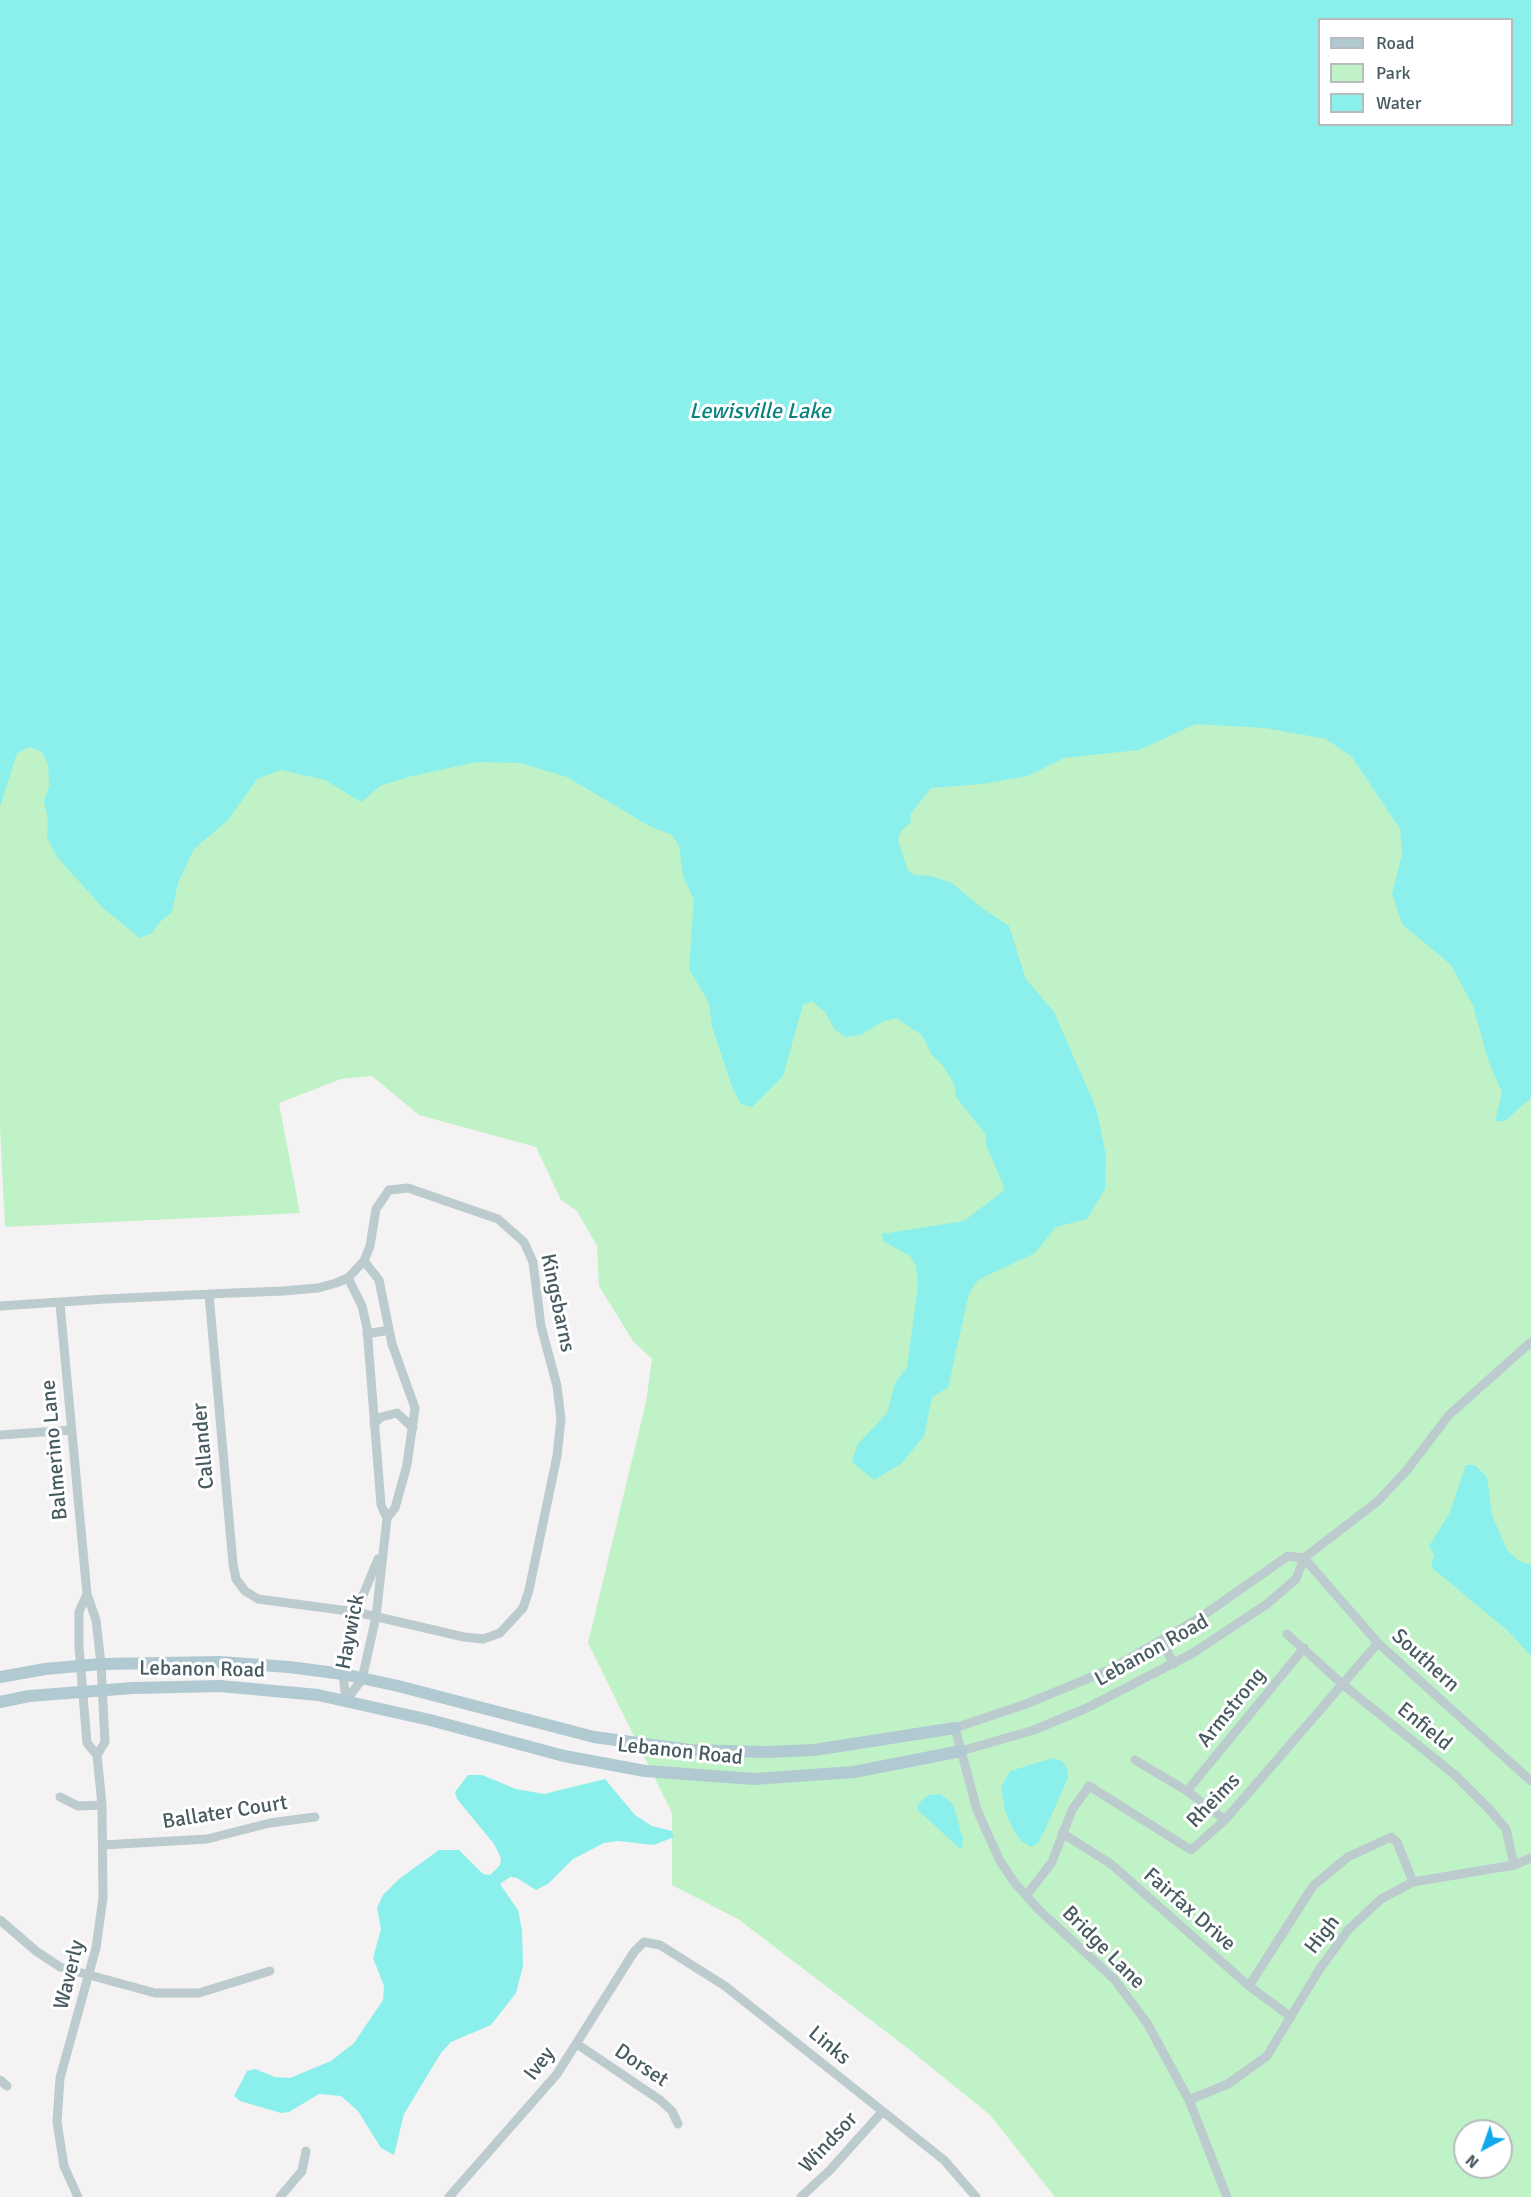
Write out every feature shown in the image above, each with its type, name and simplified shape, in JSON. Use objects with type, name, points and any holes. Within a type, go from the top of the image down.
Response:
[{"type":"main road","name":"Lebanon Road","points":[[0,1677],[101,1664],[228,1662],[343,1674],[594,1737],[690,1750],[768,1752],[814,1750],[955,1728]]},
{"type":"main road","name":"Lebanon Road","points":[[0,1702],[29,1696],[82,1692],[220,1686],[318,1695],[430,1720],[564,1756],[645,1771],[754,1779],[854,1772],[961,1751]]},
{"type":"street","name":"Kingsbarns","points":[[0,1306],[318,1288],[348,1278],[364,1261],[370,1246],[376,1209],[389,1190],[408,1188],[498,1219],[524,1242],[533,1262],[541,1326],[557,1386],[561,1419],[557,1456],[523,1608],[500,1633],[483,1639],[464,1637],[398,1620],[376,1617]]},
{"type":"street","name":"Haywick","points":[[346,1701],[363,1679],[376,1617],[387,1518],[395,1509],[413,1428],[415,1408],[399,1372],[388,1330],[379,1280],[364,1261]]},
{"type":"street","name":"Haywick","points":[[348,1278],[362,1306],[367,1335],[381,1505],[387,1518]]},
{"type":"street","name":"Callander","points":[[209,1294],[236,1579],[245,1591],[258,1599],[356,1612]]},
{"type":"street","name":"Balmerino Lane","points":[[60,1304],[87,1594],[96,1620],[101,1664],[101,1691]]},
{"type":"street","points":[[367,1335],[388,1330]]},
{"type":"street","name":"Lebanon Road","points":[[961,1751],[1002,1740],[1069,1716],[1174,1664],[1216,1639],[1283,1591],[1296,1580],[1304,1558],[1378,1501],[1407,1470],[1449,1414],[1531,1342]]},
{"type":"street","points":[[374,1424],[381,1417],[397,1413],[413,1428]]},
{"type":"street","points":[[0,1435],[71,1430]]},
{"type":"street","name":"Haywick","points":[[346,1701],[343,1674],[356,1612],[382,1549]]},
{"type":"street","name":"Lebanon Road","points":[[955,1728],[988,1718],[1085,1681],[1162,1642],[1288,1556],[1304,1558]]},
{"type":"street","name":"Southern","points":[[1304,1558],[1378,1643],[1531,1780]]},
{"type":"street","name":"Balmerino Lane","points":[[82,1692],[79,1612],[87,1594]]},
{"type":"street","points":[[356,1612],[376,1617]]},
{"type":"street","name":"Enfield","points":[[1287,1634],[1341,1683],[1455,1775],[1489,1809],[1506,1829],[1514,1865]]},
{"type":"street","points":[[351,1637],[371,1641]]},
{"type":"street","points":[[1162,1642],[1174,1664]]},
{"type":"street","name":"Rheims","points":[[1026,1896],[1052,1862],[1072,1810],[1089,1786],[1191,1850],[1225,1820],[1341,1683],[1378,1643]]},
{"type":"street","name":"Armstrong","points":[[1187,1791],[1304,1648]]},
{"type":"street","name":"Waverly","points":[[97,1755],[105,1742],[101,1691]]},
{"type":"street","name":"Waverly","points":[[78,2197],[60,2149],[57,2106],[64,2065],[89,1977],[102,1907],[103,1845],[97,1755],[87,1743],[82,1692]]},
{"type":"street","name":"Bridge Lane","points":[[955,1728],[982,1823],[1000,1861],[1026,1896],[1104,1968],[1125,1992],[1157,2040],[1189,2100],[1227,2197]]},
{"type":"street","points":[[1135,1760],[1187,1791],[1225,1820]]},
{"type":"street","points":[[60,1797],[78,1806],[102,1805]]},
{"type":"street","name":"Ballater Court","points":[[103,1845],[207,1839],[270,1823],[315,1817]]},
{"type":"street","name":"Fairfax Drive","points":[[1062,1833],[1111,1864],[1249,1986],[1291,2016]]},
{"type":"street","points":[[1249,1986],[1313,1887],[1348,1857],[1391,1837],[1397,1842],[1413,1882]]},
{"type":"street","name":"High","points":[[1189,2100],[1228,2084],[1267,2056],[1319,1970],[1348,1930],[1381,1899],[1413,1882],[1514,1865],[1531,1858]]},
{"type":"street","points":[[0,1920],[51,1963],[89,1977],[155,1993],[177,1995],[210,1990],[270,1971]]},
{"type":"street","name":"Ivey","points":[[449,2197],[547,2086],[634,1952],[644,1942]]},
{"type":"street","name":"Links","points":[[644,1942],[660,1945],[717,1981],[944,2160],[976,2197]]},
{"type":"street","name":"Dorset","points":[[576,2044],[660,2100],[672,2111],[678,2124]]},
{"type":"street","name":"Windsor","points":[[801,2197],[830,2170],[882,2112]]},
{"type":"street","points":[[280,2197],[302,2171],[306,2151]]},
{"type":"green space","points":[[1531,482],[1531,2197],[1055,2197],[990,2115],[910,2050],[738,1919],[672,1885],[672,1813],[588,1643],[646,1402],[652,1359],[633,1341],[599,1286],[597,1246],[577,1211],[561,1200],[536,1147],[419,1115],[372,1076],[341,1079],[279,1103],[300,1213],[5,1227],[0,1128],[0,536]]},
{"type":"water","name":"Lewisville Lake","points":[[0,0],[1531,0],[1531,1098],[1505,1121],[1495,1121],[1502,1092],[1489,1063],[1473,1006],[1451,965],[1402,924],[1392,894],[1402,854],[1400,829],[1352,757],[1326,739],[1265,728],[1196,724],[1139,750],[1064,758],[1028,776],[983,784],[931,788],[910,815],[911,822],[901,831],[898,840],[908,871],[915,875],[931,876],[952,883],[982,908],[1009,926],[1026,979],[1054,1012],[1096,1108],[1106,1155],[1105,1189],[1087,1219],[1056,1227],[1035,1253],[978,1280],[969,1293],[948,1388],[932,1397],[924,1436],[902,1463],[874,1480],[852,1462],[857,1445],[887,1413],[895,1383],[907,1367],[918,1285],[916,1265],[910,1256],[883,1241],[882,1234],[964,1221],[1002,1192],[1004,1187],[986,1145],[986,1135],[956,1097],[954,1084],[943,1066],[931,1054],[922,1035],[896,1018],[882,1022],[861,1035],[846,1037],[835,1030],[825,1012],[812,1001],[803,1005],[783,1076],[752,1107],[741,1104],[733,1090],[712,1027],[709,1003],[689,969],[694,900],[683,876],[679,846],[672,835],[651,827],[567,777],[520,763],[477,762],[408,777],[380,786],[361,802],[325,780],[281,770],[257,779],[228,820],[194,849],[178,883],[172,912],[152,933],[140,938],[104,909],[57,857],[47,838],[48,821],[44,801],[49,786],[48,765],[42,752],[30,747],[17,753],[0,807]]},
{"type":"water","points":[[1466,1465],[1475,1465],[1487,1477],[1492,1515],[1507,1550],[1519,1561],[1531,1565],[1531,1656],[1508,1631],[1431,1567],[1434,1555],[1429,1546],[1450,1512]]},
{"type":"water","points":[[1053,1758],[1062,1761],[1067,1768],[1068,1778],[1044,1832],[1038,1843],[1031,1847],[1021,1841],[1012,1827],[1005,1811],[1001,1787],[1010,1771]]},
{"type":"water","points":[[468,1775],[482,1775],[516,1789],[544,1794],[605,1779],[635,1815],[652,1826],[672,1831],[674,1837],[654,1845],[618,1841],[604,1843],[573,1859],[548,1884],[536,1890],[517,1878],[510,1877],[500,1884],[518,1910],[522,1930],[523,1966],[516,1993],[491,2025],[451,2042],[441,2053],[404,2114],[394,2155],[381,2148],[358,2111],[341,2096],[319,2094],[289,2112],[281,2113],[240,2101],[234,2096],[247,2071],[255,2069],[275,2077],[290,2078],[331,2061],[354,2043],[383,2000],[384,1986],[373,1958],[381,1929],[377,1908],[383,1895],[399,1879],[439,1850],[459,1850],[483,1874],[490,1875],[500,1865],[501,1858],[494,1844],[457,1799],[455,1792]]},
{"type":"water","points":[[940,1794],[953,1804],[963,1839],[962,1848],[959,1848],[918,1810],[917,1806],[923,1799],[929,1795]]}]
